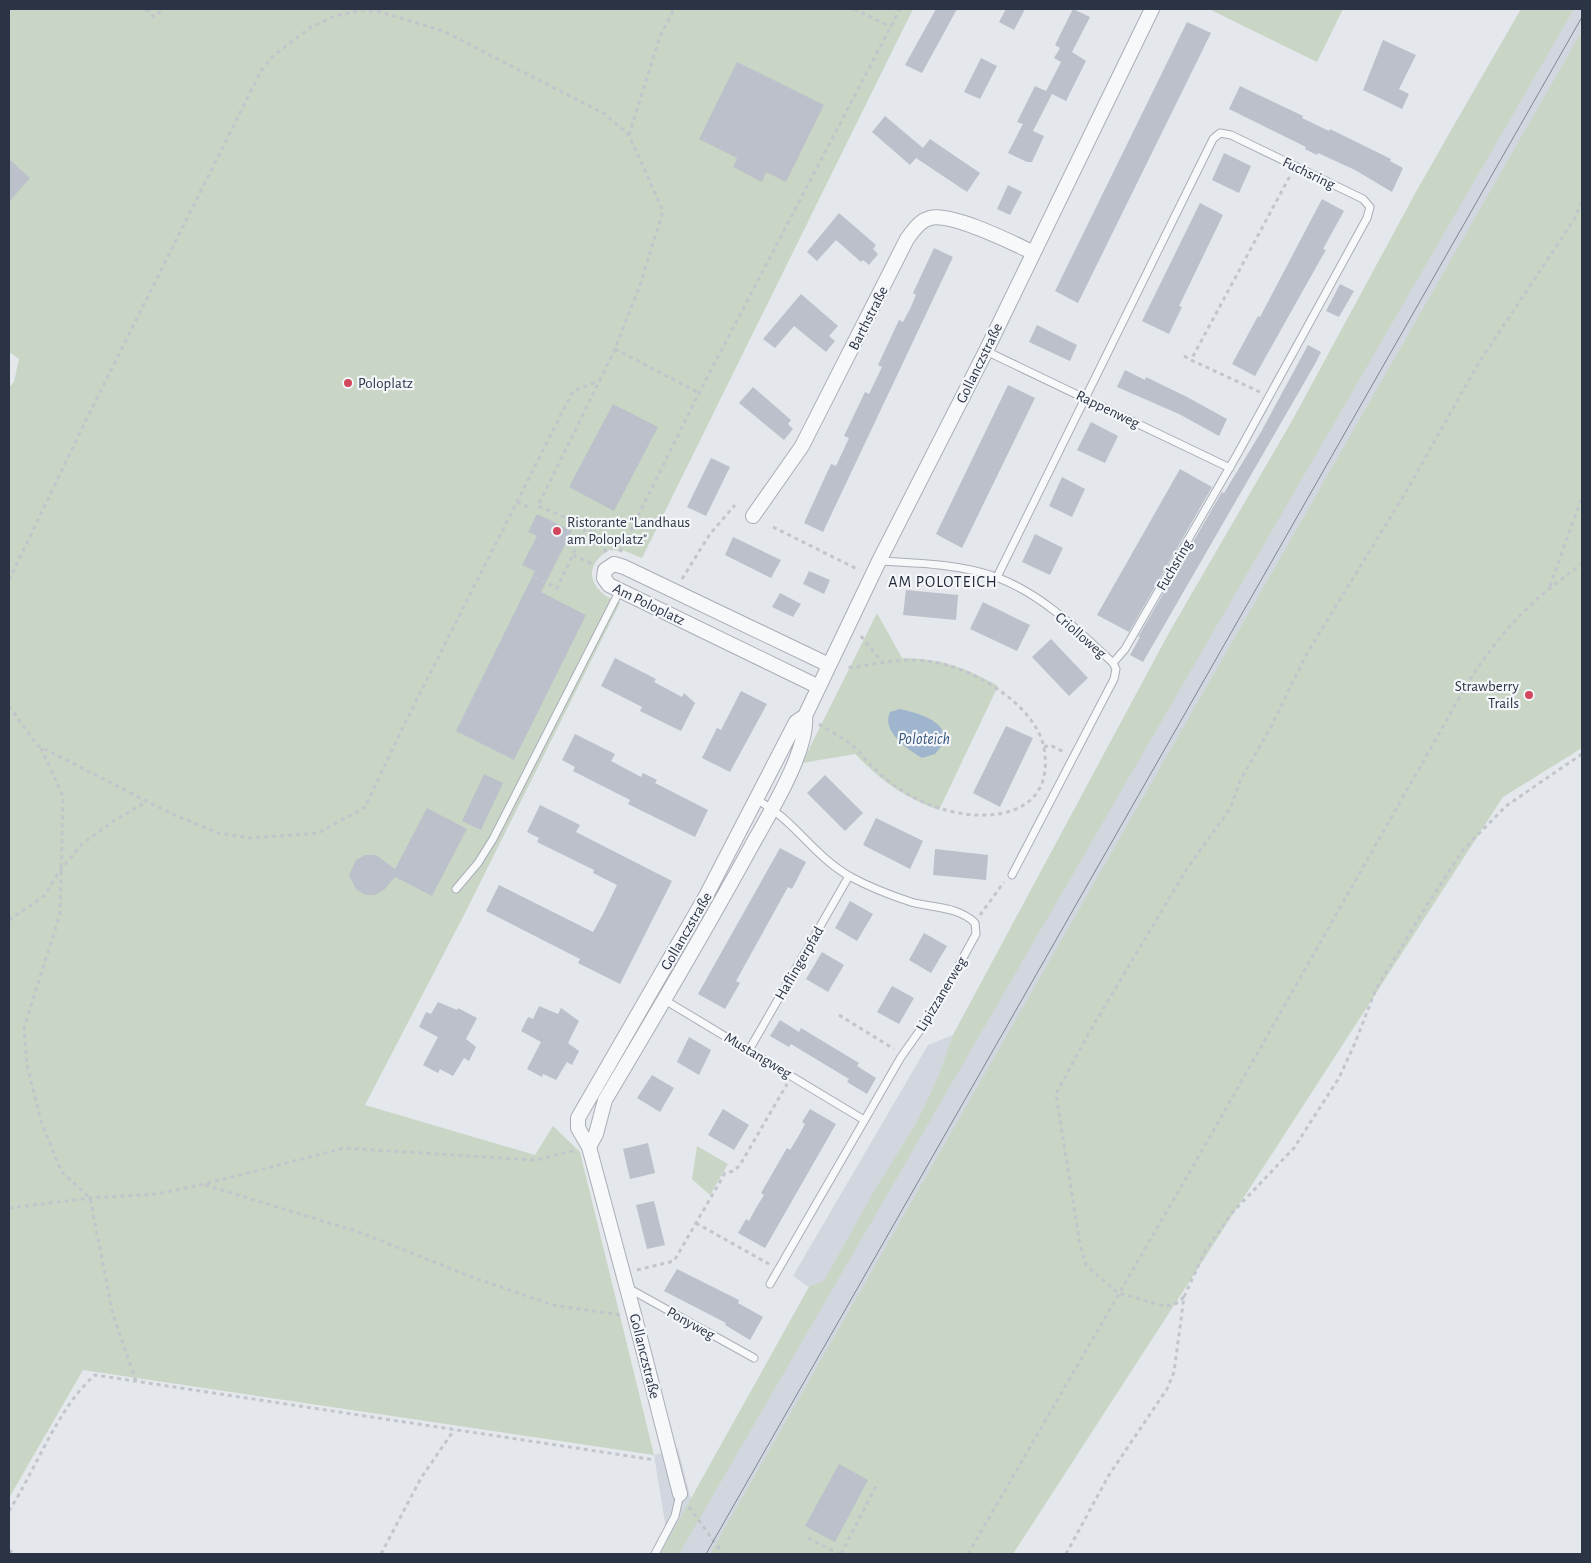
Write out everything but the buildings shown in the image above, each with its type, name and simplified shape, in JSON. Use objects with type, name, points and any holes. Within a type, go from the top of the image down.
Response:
[{"type":"street","name":"Gollanczstraße","points":[[589,1147],[596,1134],[606,1100],[772,808],[801,746],[806,728],[805,716],[829,665],[879,561],[986,351],[1032,252],[1152,9]]},
{"type":"street","name":"Barthstraße","points":[[753,516],[802,446],[907,239],[919,224],[931,217],[960,222],[1032,252]]},
{"type":"street","name":"Am Poloplatz","points":[[819,687],[610,585],[604,578],[605,570],[614,564],[829,665]]},
{"type":"street","name":"Gollanczstraße","points":[[680,1494],[628,1288],[589,1147],[578,1128],[578,1118],[706,896],[796,722],[805,716]]},
{"type":"lane","name":"Fuchsring","points":[[997,578],[1213,139],[1220,133],[1232,135],[1363,199],[1370,207],[1367,218],[1230,468],[1125,649],[1113,663]]},
{"type":"lane","name":"Rappenweg","points":[[986,351],[1230,468]]},
{"type":"lane","name":"Criolloweg","points":[[879,561],[938,565],[997,578],[1037,598],[1071,624],[1113,663],[1116,669],[1114,680],[1012,875]]},
{"type":"lane","points":[[456,889],[478,863],[493,839],[620,590]]},
{"type":"lane","points":[[757,800],[787,819],[827,860],[850,876],[911,902],[961,912],[975,922]]},
{"type":"lane","name":"Haflingerpfad","points":[[749,1050],[850,876]]},
{"type":"lane","name":"Lipizzanerweg","points":[[770,1284],[903,1054],[947,989],[976,934],[975,922]]},
{"type":"lane","name":"Mustangweg","points":[[652,992],[864,1120]]},
{"type":"lane","name":"Ponyweg","points":[[628,1288],[754,1358]]},
{"type":"lane","points":[[655,1554],[675,1516],[680,1494]]},
{"type":"path","points":[[146,9],[154,17],[163,9]]},
{"type":"path","points":[[9,580],[87,418],[261,72],[273,56],[311,27],[335,16],[361,9],[382,10],[443,31],[605,114],[629,136],[663,211],[640,285],[615,349],[538,506],[598,537],[605,550]]},
{"type":"path","points":[[629,136],[660,36],[674,9]]},
{"type":"path","points":[[854,9],[891,27]]},
{"type":"path","points":[[614,564],[699,393],[900,9]]},
{"type":"path","points":[[1191,360],[1295,166]]},
{"type":"path","points":[[1184,1297],[1174,1305],[1165,1306],[1118,1292],[1086,1266],[1080,1245],[1056,1094],[1090,1031],[1186,870],[1231,807],[1240,781],[1272,725],[1311,647],[1407,490],[1478,364],[1576,218],[1582,201]]},
{"type":"path","points":[[615,349],[699,393]]},
{"type":"path","points":[[1184,356],[1269,396]]},
{"type":"path","points":[[41,747],[146,802],[218,833],[251,838],[318,833],[365,806],[573,391],[600,381]]},
{"type":"path","points":[[1550,587],[1582,497]]},
{"type":"path","points":[[517,502],[528,507]]},
{"type":"path","points":[[675,592],[710,534],[735,505]]},
{"type":"path","points":[[773,527],[860,570]]},
{"type":"path","points":[[534,577],[557,588],[585,529]]},
{"type":"path","points":[[573,555],[584,560]]},
{"type":"path","points":[[968,1554],[1118,1292],[1211,1135],[1470,679],[1493,644],[1519,613],[1582,564]]},
{"type":"path","points":[[861,636],[882,662]]},
{"type":"path","points":[[818,724],[849,743],[889,782],[913,797],[938,807],[970,815],[1001,815],[1023,807],[1036,794],[1045,773],[1044,747],[1038,733],[1018,705],[985,681],[967,672],[932,661],[882,662],[846,667]]},
{"type":"path","points":[[9,706],[20,724],[41,747],[62,796],[59,872],[60,914],[24,1028],[28,1065],[41,1120],[61,1171],[90,1198],[113,1315],[136,1381]]},
{"type":"path","points":[[1044,747],[1050,745],[1074,756]]},
{"type":"path","points":[[1066,1554],[1109,1476],[1167,1389],[1174,1372],[1184,1297],[1204,1253],[1216,1233],[1294,1148],[1339,1078],[1376,990],[1427,904],[1464,850],[1506,806],[1582,754]]},
{"type":"path","points":[[9,920],[44,896],[59,872],[82,845],[112,822],[146,802]]},
{"type":"path","points":[[975,922],[1005,879],[1012,875]]},
{"type":"path","points":[[839,1015],[903,1054]]},
{"type":"path","points":[[632,1272],[674,1262],[725,1173],[734,1171],[740,1164],[792,1075]]},
{"type":"path","points":[[9,1208],[90,1198],[156,1194],[205,1184],[344,1148],[536,1160],[589,1147]]},
{"type":"path","points":[[205,1184],[356,1231],[553,1305],[636,1318]]},
{"type":"path","points":[[696,1223],[778,1269]]},
{"type":"path","points":[[9,1511],[66,1410],[85,1384],[95,1375],[652,1458],[665,1469],[674,1471]]},
{"type":"path","points":[[381,1554],[421,1478],[454,1430]]},
{"type":"path","points":[[808,1538],[840,1554],[877,1484]]},
{"type":"path","points":[[680,1494],[723,1554]]},
{"type":"path","points":[[9,1550],[16,1554]]},
{"type":"shaded area","points":[[1521,9],[1582,9],[1582,137],[765,1554],[660,1554],[668,1541],[654,1455],[678,1449],[691,1499],[809,1287],[793,1276],[928,1045],[953,1035],[1169,633],[1292,421],[1446,139]]},
{"type":"green space","points":[[9,9],[913,9],[642,558],[625,551],[609,550],[594,564],[592,572],[596,586],[602,593],[620,603],[465,913],[365,1105],[535,1155],[553,1126],[580,1152],[654,1455],[83,1370],[9,1498],[9,387],[14,382],[19,359],[9,352]]},
{"type":"green space","points":[[1209,9],[1343,9],[1317,62]]},
{"type":"green space","points":[[1521,9],[1574,9],[679,1554],[660,1554],[809,1287],[824,1281],[876,1188],[917,1122],[939,1075],[953,1035],[1169,633],[1292,421],[1417,190]]},
{"type":"green space","points":[[1582,31],[1582,748],[1503,797],[1013,1554],[710,1554]]},
{"type":"green space","points":[[877,613],[902,658],[929,660],[952,665],[998,686],[939,810],[904,794],[874,772],[855,754],[802,763]]},
{"type":"green space","points":[[697,1146],[728,1164],[710,1195],[692,1179]]},
{"type":"water","name":"Poloteich","points":[[900,709],[922,715],[941,728],[945,742],[935,754],[922,758],[909,750],[892,733],[888,719],[890,712]]},
{"type":"tram line","points":[[706,1554],[1582,17]]},
{"type":"place","name":"Poloplatz","points":[[348,383]]},
{"type":"place","name":"Ristorante \"Landhaus am Poloplatz\"","points":[[557,531]]},
{"type":"place","name":"Strawberry Trails","points":[[1529,695]]},
{"type":"district","name":"AM POLOTEICH","points":[[943,581]]}]
